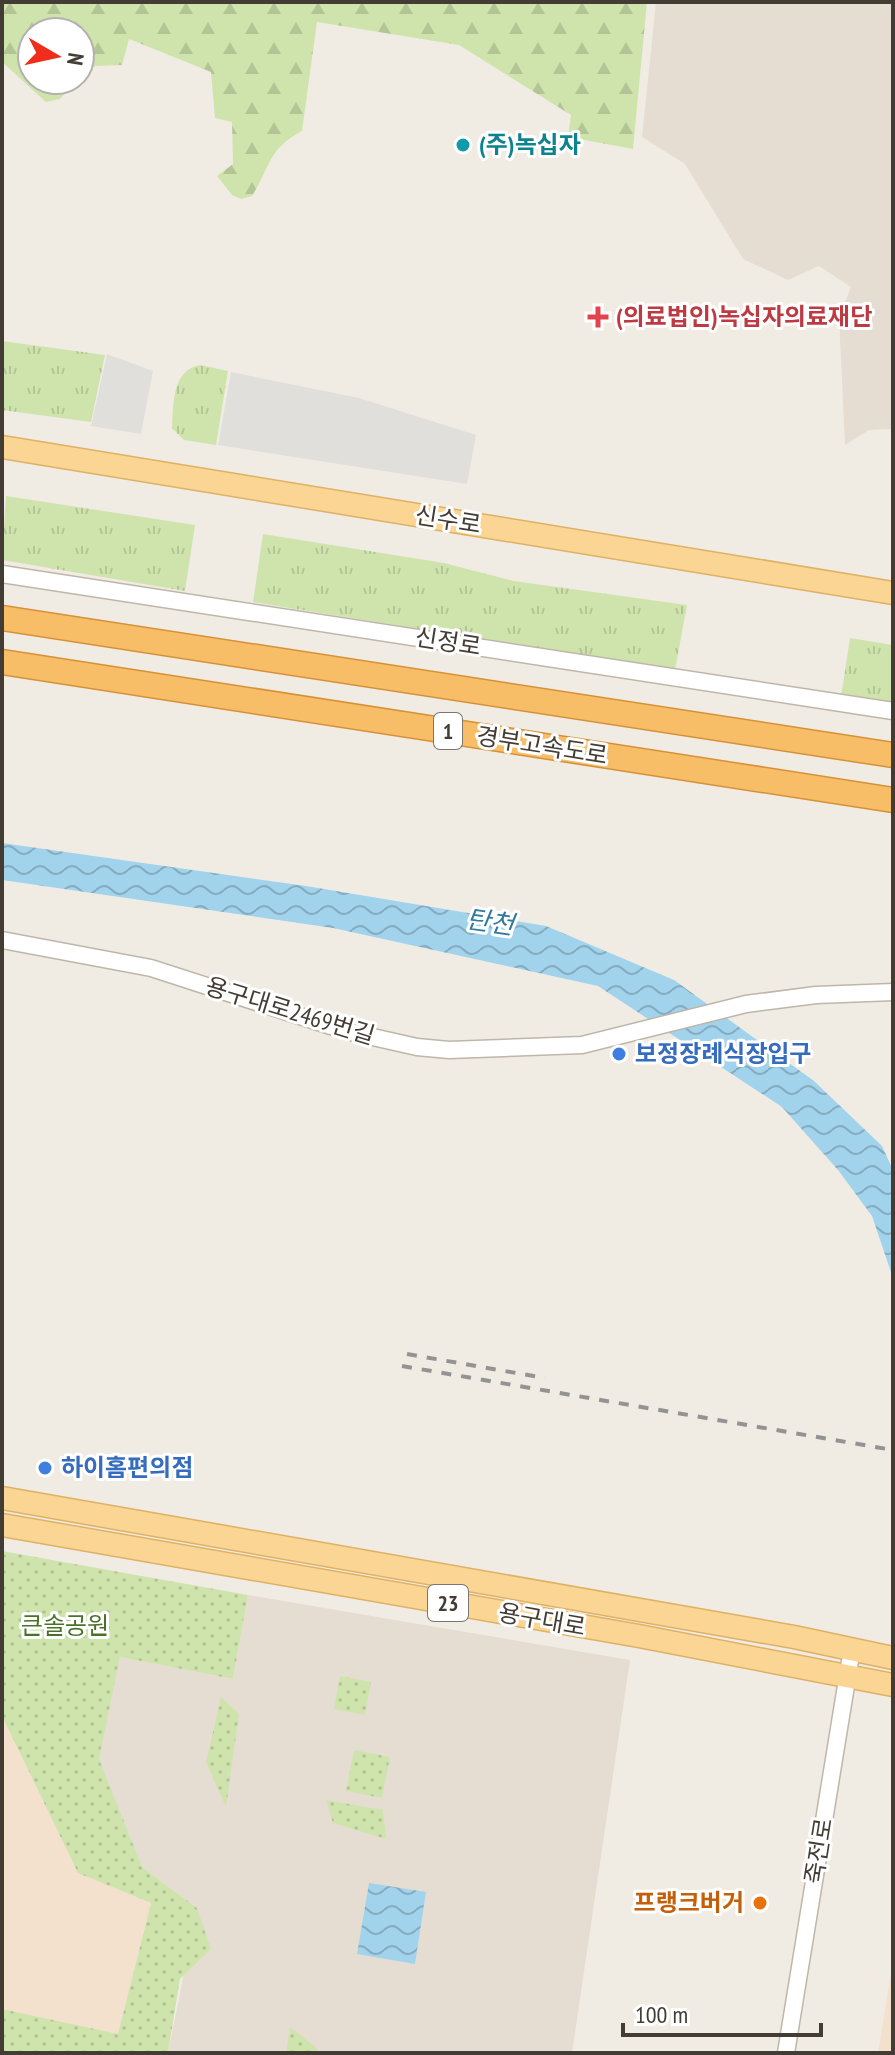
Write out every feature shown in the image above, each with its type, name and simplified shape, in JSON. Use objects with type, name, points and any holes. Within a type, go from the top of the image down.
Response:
[{"type":"highway","name":"경부고속도로","points":[[2,618],[893,755]]},
{"type":"highway","name":"경부고속도로","points":[[2,662],[893,800]]},
{"type":"main road","name":"신수로","points":[[2,447],[893,593]]},
{"type":"main road","name":"용구대로","points":[[2,1498],[893,1658]]},
{"type":"main road","name":"용구대로","points":[[2,1525],[893,1685]]},
{"type":"street","name":"신정로","points":[[2,574],[893,711]]},
{"type":"street","name":"용구대로2469번길","points":[[2,940],[151,968],[346,1031],[417,1047],[476,1050],[582,1045],[746,1004],[816,995],[893,992]]},
{"type":"street","name":"죽전로","points":[[786,2053],[852,1649]]},
{"type":"shaded area","points":[[656,2],[893,2],[893,429],[869,430],[845,445],[839,317],[851,287],[819,266],[788,280],[743,259],[685,164],[642,137]]},
{"type":"shaded area","points":[[107,354],[153,371],[141,434],[91,426]]},
{"type":"shaded area","points":[[231,372],[359,398],[476,435],[467,484],[218,445]]},
{"type":"shaded area","points":[[248,1595],[630,1660],[572,2053],[168,2053],[197,1908],[142,1867],[98,1759],[120,1657],[233,1679]]},
{"type":"shaded area","points":[[2,1716],[78,1873],[151,1903],[118,2035],[2,2009]]},
{"type":"shaded area","points":[[893,1961],[893,2053],[878,2053]]},
{"type":"green space","points":[[2,2],[647,2],[633,149],[568,137],[571,115],[459,45],[317,22],[302,131],[276,152],[252,196],[241,199],[232,195],[217,176],[233,164],[232,122],[215,118],[211,72],[129,39],[122,65],[96,66],[96,16],[16,16],[16,75],[2,62]]},
{"type":"green space","points":[[39,96],[63,96],[60,99],[46,102]]},
{"type":"green space","points":[[2,341],[105,355],[91,422],[2,410]]},
{"type":"green space","points":[[201,365],[228,371],[216,445],[184,440],[172,428],[179,380],[191,368]]},
{"type":"green space","points":[[6,496],[195,525],[185,591],[2,560]]},
{"type":"green space","points":[[263,534],[444,563],[514,581],[687,605],[675,670],[253,602]]},
{"type":"green space","points":[[850,638],[893,645],[893,705],[841,697]]},
{"type":"green space","name":"큰솔공원","points":[[2,1551],[248,1595],[233,1679],[120,1657],[99,1759],[142,1867],[197,1908],[211,1949],[180,1979],[168,2053],[2,2053],[2,2009],[118,2034],[151,1903],[78,1873],[2,1716]]},
{"type":"green space","points":[[340,1676],[371,1682],[365,1715],[334,1709]]},
{"type":"green space","points":[[221,1697],[239,1714],[226,1807],[206,1762]]},
{"type":"green space","points":[[354,1750],[390,1757],[382,1798],[346,1791]]},
{"type":"green space","points":[[326,1800],[383,1810],[386,1839],[333,1823]]},
{"type":"green space","points":[[290,2027],[318,2049],[316,2053],[286,2053]]},
{"type":"water","name":"탄천","points":[[2,843],[306,886],[546,926],[674,980],[814,1081],[882,1146],[893,1170],[893,1278],[872,1216],[838,1170],[782,1107],[598,986],[333,928],[2,880]]},
{"type":"water","points":[[369,1883],[426,1892],[415,1964],[357,1954]]},
{"type":"railway","points":[[407,1354],[545,1378]]},
{"type":"railway","points":[[402,1366],[893,1450]]},
{"type":"place","name":"(주)녹십자","points":[[463,145]]},
{"type":"place","name":"(의료법인)녹십자의료재단","points":[[598,317]]},
{"type":"place","name":"보정장례식장입구","points":[[619,1054]]},
{"type":"place","name":"하이홈편의점","points":[[45,1468]]},
{"type":"place","name":"프랭크버거","points":[[760,1903]]}]
